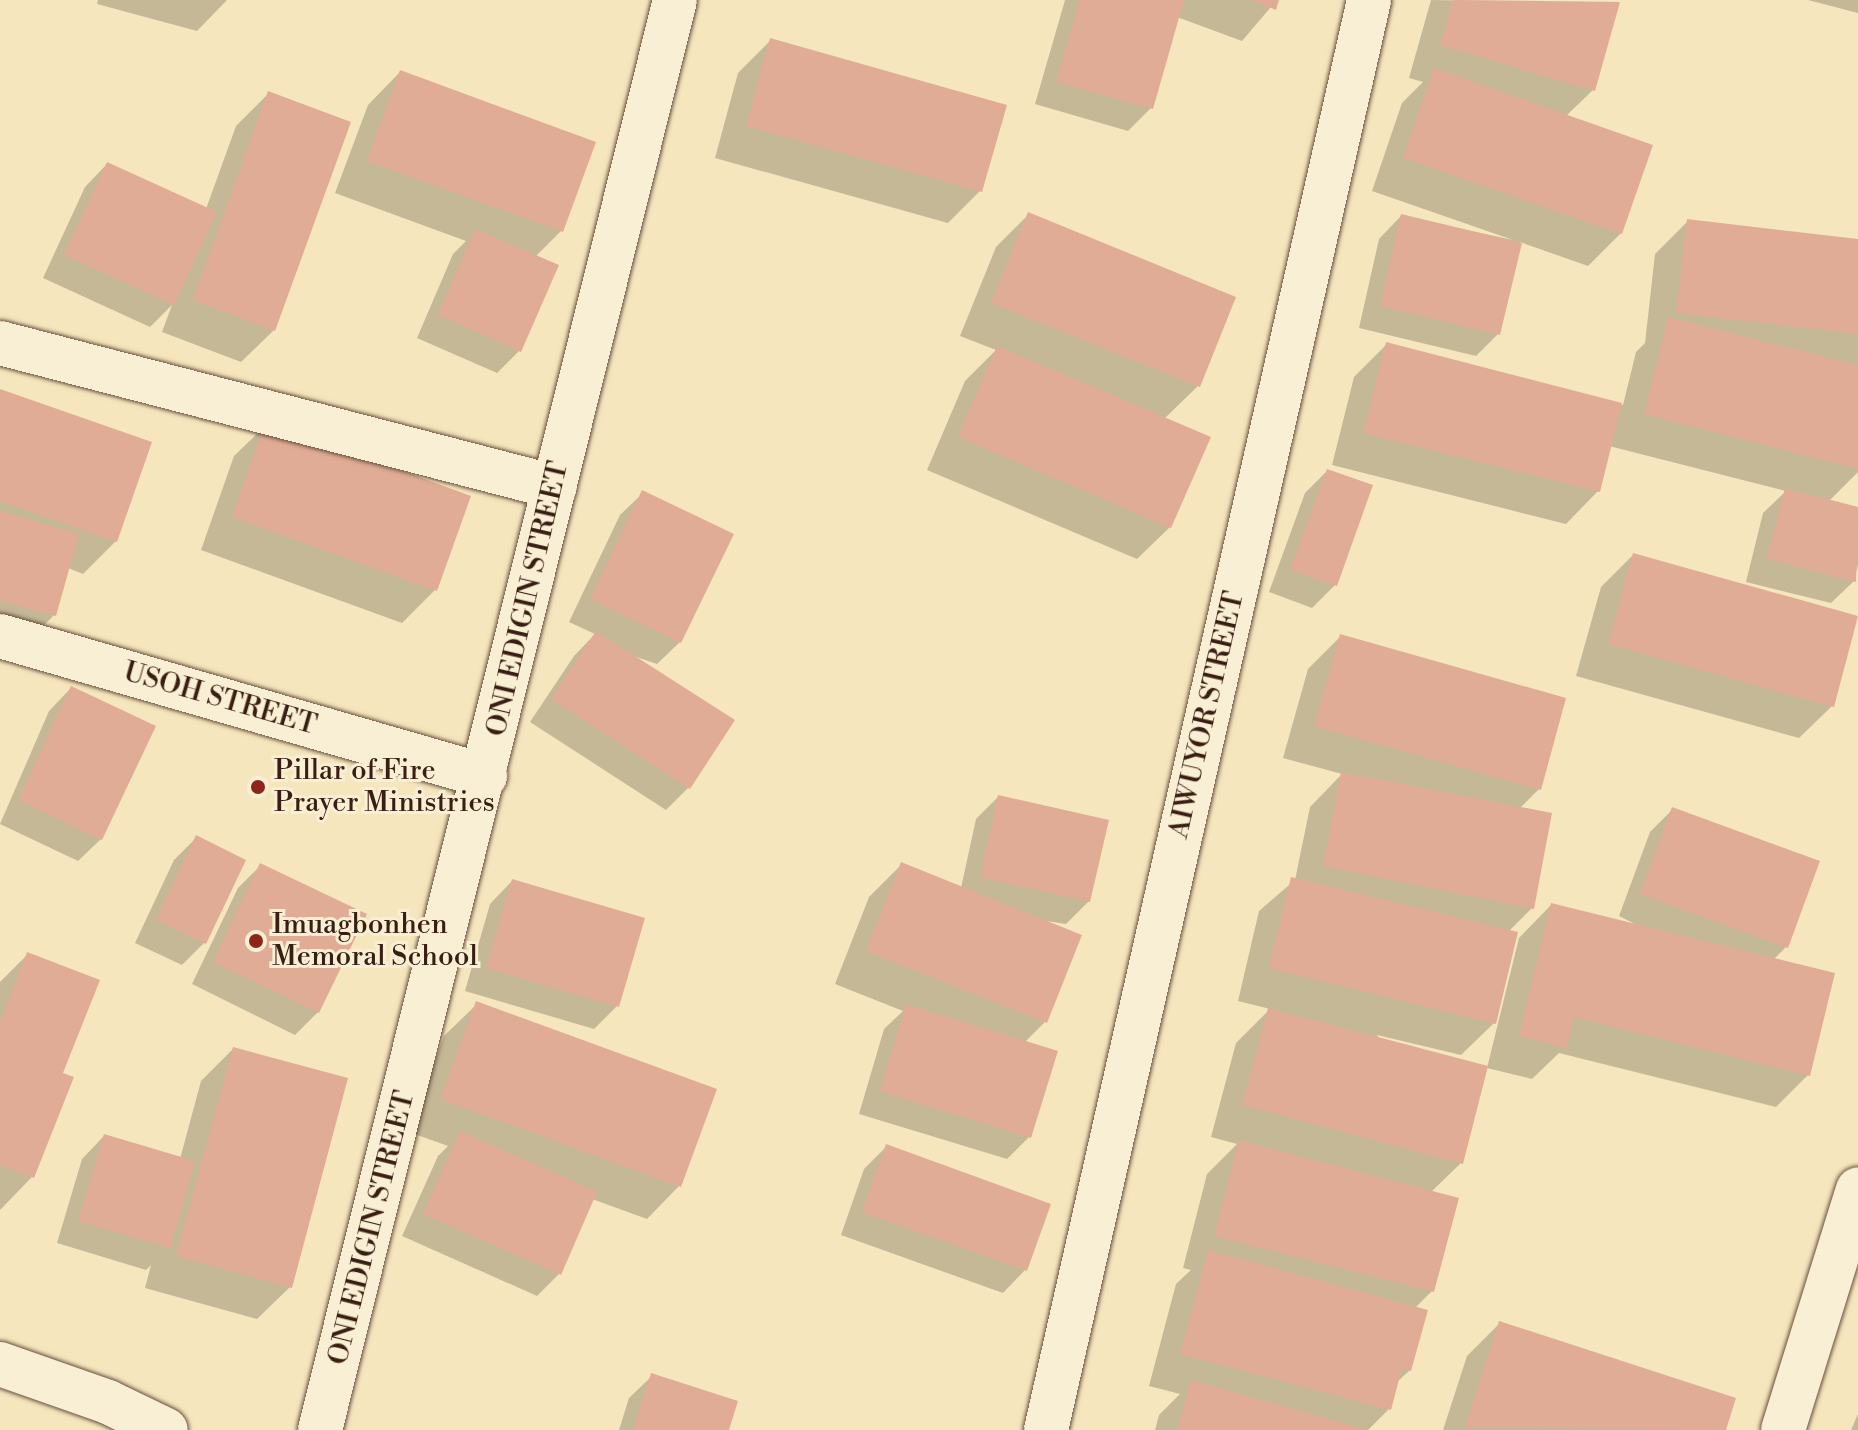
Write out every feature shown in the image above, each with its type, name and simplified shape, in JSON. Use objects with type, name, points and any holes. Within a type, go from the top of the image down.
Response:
[{"type":"street","name":"ONI EDIGIN STREET","points":[[320,1430],[485,776],[675,0]]},
{"type":"street","name":"AIWUYOR STREET","points":[[1046,1430],[1369,0]]},
{"type":"street","points":[[0,343],[555,487]]},
{"type":"street","name":"USOH STREET","points":[[0,636],[485,776]]},
{"type":"street","points":[[1783,1430],[1858,1189]]},
{"type":"street","points":[[0,1364],[108,1402],[166,1430]]},
{"type":"building","points":[[1080,0],[1184,0],[1153,109],[1056,82]]},
{"type":"building","points":[[1251,0],[1279,0],[1276,10]]},
{"type":"building","points":[[1453,0],[1620,2],[1595,91],[1440,45]]},
{"type":"building","points":[[770,38],[1007,105],[982,192],[746,126]]},
{"type":"building","points":[[1434,68],[1653,145],[1622,234],[1403,158]]},
{"type":"building","points":[[400,70],[596,142],[563,232],[367,161]]},
{"type":"building","points":[[268,91],[351,122],[275,331],[193,300]]},
{"type":"building","points":[[107,162],[217,212],[174,305],[64,255]]},
{"type":"building","points":[[1028,212],[1236,297],[1200,387],[991,303]]},
{"type":"building","points":[[1401,214],[1522,243],[1500,335],[1380,306]]},
{"type":"building","points":[[1687,219],[1858,239],[1858,334],[1676,313]]},
{"type":"building","points":[[475,229],[559,265],[521,352],[438,315]]},
{"type":"building","points":[[1668,317],[1858,365],[1858,469],[1644,414]]},
{"type":"building","points":[[1386,342],[1622,403],[1600,492],[1363,433]]},
{"type":"building","points":[[997,346],[1211,437],[1171,528],[958,437]]},
{"type":"building","points":[[0,389],[152,442],[117,542],[0,501]]},
{"type":"building","points":[[266,421],[471,496],[437,591],[232,517]]},
{"type":"building","points":[[1327,469],[1373,485],[1337,586],[1290,570]]},
{"type":"building","points":[[1785,488],[1858,507],[1856,582],[1767,559]]},
{"type":"building","points":[[642,490],[734,534],[681,643],[590,599]]},
{"type":"building","points":[[0,511],[79,534],[56,616],[0,600]]},
{"type":"building","points":[[1633,553],[1858,616],[1834,707],[1608,644]]},
{"type":"building","points":[[596,631],[735,720],[690,789],[551,699]]},
{"type":"building","points":[[1340,634],[1566,698],[1541,790],[1314,726]]},
{"type":"building","points":[[71,686],[156,726],[102,840],[18,800]]},
{"type":"building","points":[[1341,772],[1552,813],[1534,909],[1323,866]]},
{"type":"building","points":[[998,795],[1109,820],[1090,902],[980,877]]},
{"type":"building","points":[[1672,807],[1820,861],[1788,948],[1640,894]]},
{"type":"building","points":[[196,835],[246,860],[206,944],[156,920]]},
{"type":"building","points":[[901,862],[1082,935],[1047,1023],[866,951]]},
{"type":"building","points":[[260,863],[367,914],[319,1013],[213,962]]},
{"type":"building","points":[[1291,877],[1518,932],[1496,1024],[1269,968]]},
{"type":"building","points":[[512,879],[645,918],[619,1007],[486,968]]},
{"type":"building","points":[[1551,903],[1835,973],[1810,1076],[1574,1017],[1567,1048],[1519,1036]]},
{"type":"building","points":[[27,952],[100,980],[63,1073],[74,1077],[34,1178],[0,1165],[0,1022]]},
{"type":"building","points":[[476,1001],[717,1089],[681,1187],[440,1099]]},
{"type":"building","points":[[906,1004],[1058,1051],[1031,1138],[880,1091]]},
{"type":"building","points":[[1268,1008],[1488,1066],[1463,1164],[1242,1105]]},
{"type":"building","points":[[233,1047],[348,1078],[292,1288],[176,1256]]},
{"type":"building","points":[[460,1131],[597,1192],[561,1275],[423,1214]]},
{"type":"building","points":[[104,1134],[195,1161],[170,1248],[78,1221]]},
{"type":"building","points":[[1239,1140],[1459,1198],[1434,1292],[1214,1236]]},
{"type":"building","points":[[886,1144],[1051,1204],[1027,1271],[862,1212]]},
{"type":"building","points":[[1208,1250],[1428,1310],[1411,1371],[1402,1368],[1391,1410],[1180,1354]]},
{"type":"building","points":[[1499,1321],[1736,1398],[1726,1430],[1465,1427]]},
{"type":"building","points":[[651,1373],[738,1401],[729,1430],[633,1430]]},
{"type":"building","points":[[1191,1380],[1365,1429],[1365,1430],[1177,1430]]},
{"type":"place","name":"Pillar of Fire Prayer Ministries","points":[[258,787]]},
{"type":"place","name":"Imuagbonhen Memoral School","points":[[256,941]]}]
